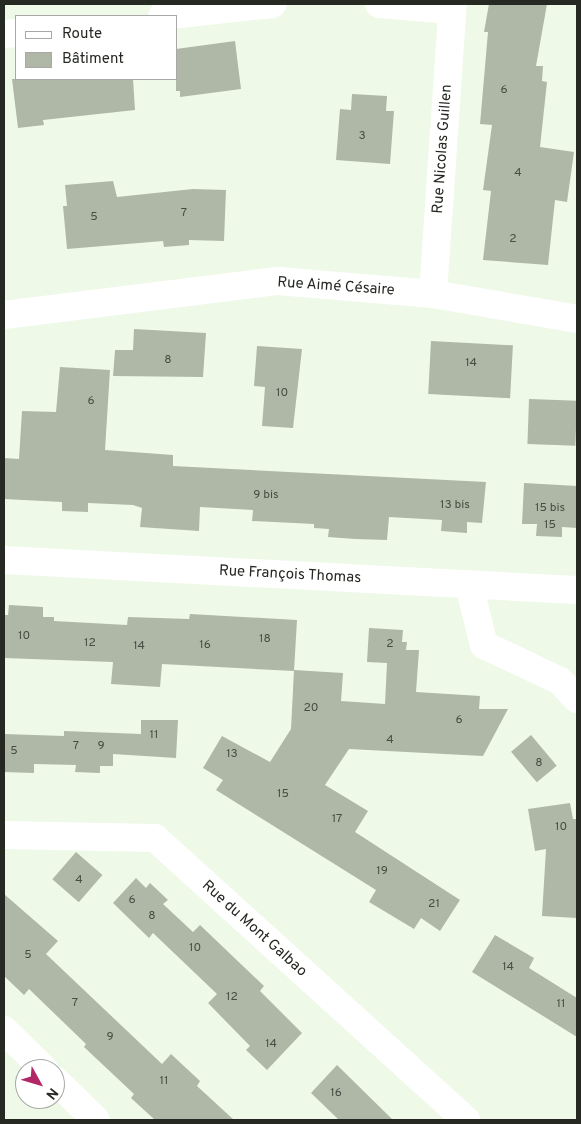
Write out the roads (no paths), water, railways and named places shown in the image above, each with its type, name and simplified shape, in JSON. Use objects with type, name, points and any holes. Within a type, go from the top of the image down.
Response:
[{"type":"street","points":[[171,15],[272,4]]},
{"type":"street","points":[[380,4],[452,7]]},
{"type":"street","name":"Rue Nicolas Guillen","points":[[433,294],[452,7]]},
{"type":"street","name":"Rue Aimé Césaire","points":[[4,315],[278,281],[433,294],[577,319]]},
{"type":"street","name":"Rue François Thomas","points":[[4,560],[577,590]]},
{"type":"street","points":[[469,585],[484,645],[560,681],[577,699]]},
{"type":"street","name":"Rue du Mont Galbao","points":[[4,835],[155,838],[466,1120]]},
{"type":"street","points":[[4,1030],[34,1059]]},
{"type":"street","points":[[65,1090],[96,1120]]}]
